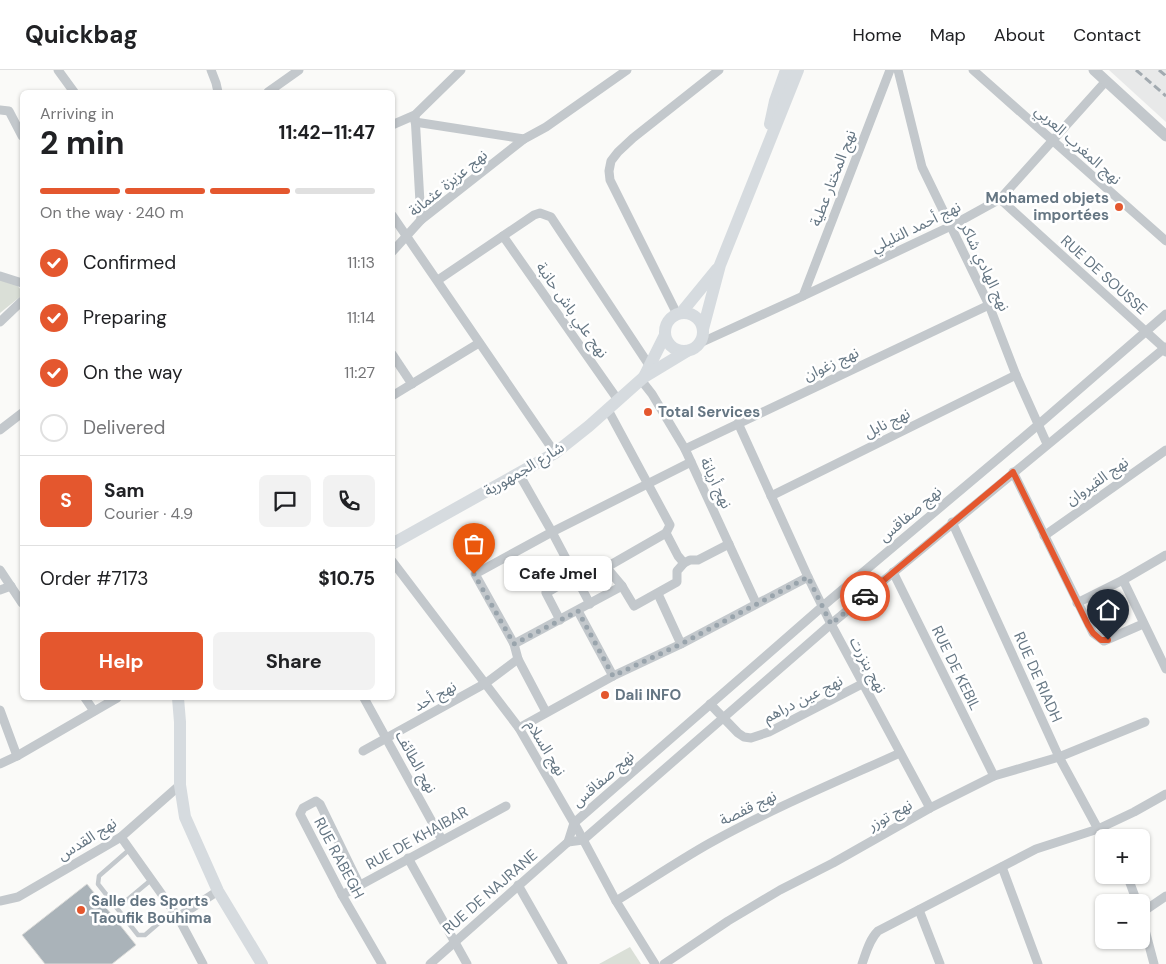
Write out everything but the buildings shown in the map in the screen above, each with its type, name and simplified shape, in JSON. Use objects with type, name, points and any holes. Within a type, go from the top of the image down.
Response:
[{"type":"main road","points":[[760,165],[775,101],[786,70]]},
{"type":"main road","points":[[642,379],[700,343],[720,265],[798,70]]},
{"type":"main road","points":[[679,313],[720,265]]},
{"type":"main road","points":[[642,379],[665,336],[666,325],[672,316],[679,313],[687,313],[698,318],[703,329]]},
{"type":"main road","points":[[665,336],[670,346],[681,351],[687,351]]},
{"type":"main road","name":"شارع الجمهورية","points":[[395,542],[555,453],[608,410],[642,379]]},
{"type":"main road","points":[[179,700],[180,784],[185,817],[218,891],[262,964]]},
{"type":"street","points":[[58,70],[73,90]]},
{"type":"street","points":[[211,70],[218,90]]},
{"type":"street","points":[[271,90],[299,70]]},
{"type":"street","points":[[421,220],[415,119],[461,70]]},
{"type":"street","name":"نهج عزيزة عثمانة","points":[[395,249],[421,220],[524,139],[546,127],[627,70]]},
{"type":"street","points":[[679,313],[610,180],[609,171],[611,161],[623,148],[719,70]]},
{"type":"street","name":"نهج المختار عطية","points":[[803,296],[890,70]]},
{"type":"street","name":"نهج الهادي شاكر","points":[[898,70],[922,167],[988,305],[1016,375],[1047,444]]},
{"type":"street","name":"نهج المغرب العربي","points":[[973,70],[1166,241]]},
{"type":"street","points":[[1094,70],[1166,136]]},
{"type":"street","name":"نهج أحمد التليلي","points":[[700,343],[951,226],[1000,199],[1106,81]]},
{"type":"street","points":[[0,110],[9,111],[12,114],[20,132]]},
{"type":"street","points":[[395,124],[415,119],[524,139]]},
{"type":"street","name":"RUE DE SOUSSE","points":[[1000,199],[1165,349]]},
{"type":"street","points":[[438,280],[534,215],[546,214],[551,217],[650,365]]},
{"type":"street","points":[[395,219],[555,453]]},
{"type":"street","name":"نهج علي باش حانبة","points":[[503,236],[618,400]]},
{"type":"street","points":[[0,276],[20,282]]},
{"type":"street","points":[[0,322],[20,303]]},
{"type":"street","name":"نهج زغوان","points":[[685,449],[988,305]]},
{"type":"street","name":"نهج صفاقس","points":[[568,842],[574,822],[823,606],[1038,425],[1166,314]]},
{"type":"street","points":[[395,394],[479,343]]},
{"type":"street","points":[[568,842],[583,840],[831,624],[952,522],[1165,349]]},
{"type":"street","points":[[395,358],[412,384]]},
{"type":"street","name":"نهج نابل","points":[[771,496],[1016,375]]},
{"type":"street","name":"نهج أريانة","points":[[642,379],[685,449],[756,603]]},
{"type":"street","points":[[560,620],[546,593],[606,567],[666,533],[670,525],[608,410]]},
{"type":"street","points":[[0,430],[20,415]]},
{"type":"street","name":"نهج بنزرت","points":[[738,423],[831,624],[930,808]]},
{"type":"street","name":"نهج القيروان","points":[[1044,536],[1166,450]]},
{"type":"street","points":[[546,712],[518,659],[514,644],[474,574],[552,532],[691,462]]},
{"type":"street","points":[[1013,472],[1093,633],[1101,640],[1108,640],[1143,624]]},
{"type":"street","points":[[519,474],[590,604]]},
{"type":"street","name":"RUE DE RIADH","points":[[952,522],[1059,757],[1098,828]]},
{"type":"street","points":[[666,533],[678,556],[684,563]]},
{"type":"street","points":[[606,567],[622,586],[634,606],[677,582],[677,571],[684,563],[690,560],[698,560],[729,544]]},
{"type":"street","points":[[1077,603],[1123,580],[1166,555]]},
{"type":"street","name":"نهج السلام","points":[[395,565],[519,728],[574,822],[616,901],[655,964]]},
{"type":"street","points":[[0,570],[20,597]]},
{"type":"street","name":"RUE DE KEBIL","points":[[894,572],[994,776]]},
{"type":"street","points":[[519,728],[613,676],[681,644],[808,577]]},
{"type":"street","points":[[1123,580],[1166,669]]},
{"type":"street","points":[[0,590],[11,586]]},
{"type":"street","points":[[514,644],[622,586]]},
{"type":"street","points":[[658,594],[681,644]]},
{"type":"street","points":[[578,611],[613,676]]},
{"type":"street","name":"نهج أحد","points":[[363,751],[486,683],[518,659]]},
{"type":"street","name":"نهج عين دراهم","points":[[710,704],[744,737],[758,737],[862,684]]},
{"type":"street","points":[[86,700],[94,712]]},
{"type":"street","points":[[0,764],[114,700]]},
{"type":"street","name":"نهج الطائف","points":[[365,700],[442,840]]},
{"type":"street","points":[[0,710],[17,756]]},
{"type":"street","name":"نهج توزر","points":[[664,964],[728,921],[780,890],[833,863],[930,808],[994,776],[1059,757],[1145,722]]},
{"type":"street","name":"نهج قفصة","points":[[616,901],[708,843],[900,753]]},
{"type":"street","name":"نهج القدس","points":[[0,902],[18,897],[121,836],[180,784]]},
{"type":"street","points":[[862,964],[868,945],[878,931],[1036,849],[1098,828],[1134,812],[1166,794]]},
{"type":"street","name":"RUE RABEGH","points":[[360,886],[320,804],[316,802],[303,808],[300,814],[342,895],[382,964]]},
{"type":"street","name":"RUE DE KHAIBAR","points":[[342,895],[506,806]]},
{"type":"street","points":[[121,836],[176,913],[203,964]]},
{"type":"street","name":"RUE DE NAJRANE","points":[[430,964],[568,842]]},
{"type":"street","points":[[408,858],[467,964]]},
{"type":"street","points":[[1002,867],[1038,964]]},
{"type":"street","points":[[518,885],[563,964]]},
{"type":"street","points":[[176,913],[218,891]]},
{"type":"street","points":[[1150,908],[1166,896]]},
{"type":"street","points":[[918,910],[940,964]]},
{"type":"street","points":[[1150,949],[1154,964]]},
{"type":"lane","points":[[130,849],[99,876],[98,884],[138,935],[145,935],[176,913]]},
{"type":"lane","points":[[121,905],[152,879]]},
{"type":"shaded area","points":[[1109,70],[1166,70],[1166,122]]},
{"type":"shaded area","points":[[0,279],[15,283],[20,289],[20,297],[0,313]]},
{"type":"shaded area","points":[[630,947],[641,964],[599,964]]},
{"type":"railway","points":[[1136,70],[1166,96]]},
{"type":"railway","points":[[1159,70],[1166,76]]},
{"type":"way so far","points":[[474,574],[514,644],[578,611],[580,618],[613,676],[681,644],[808,577],[831,624],[865,596]]},
{"type":"place","name":"Mohamed objets importées","points":[[1119,207]]},
{"type":"place","name":"Total Services","points":[[648,412]]},
{"type":"place","name":"Cafe Jmel","points":[[474,574]]},
{"type":"place","name":"Dali INFO","points":[[605,695]]},
{"type":"place","name":"Salle des Sports Taoufik Bouhima","points":[[81,910]]},
{"type":"route","points":[[865,596],[1013,472],[1088,625],[1101,640],[1108,640]]}]
